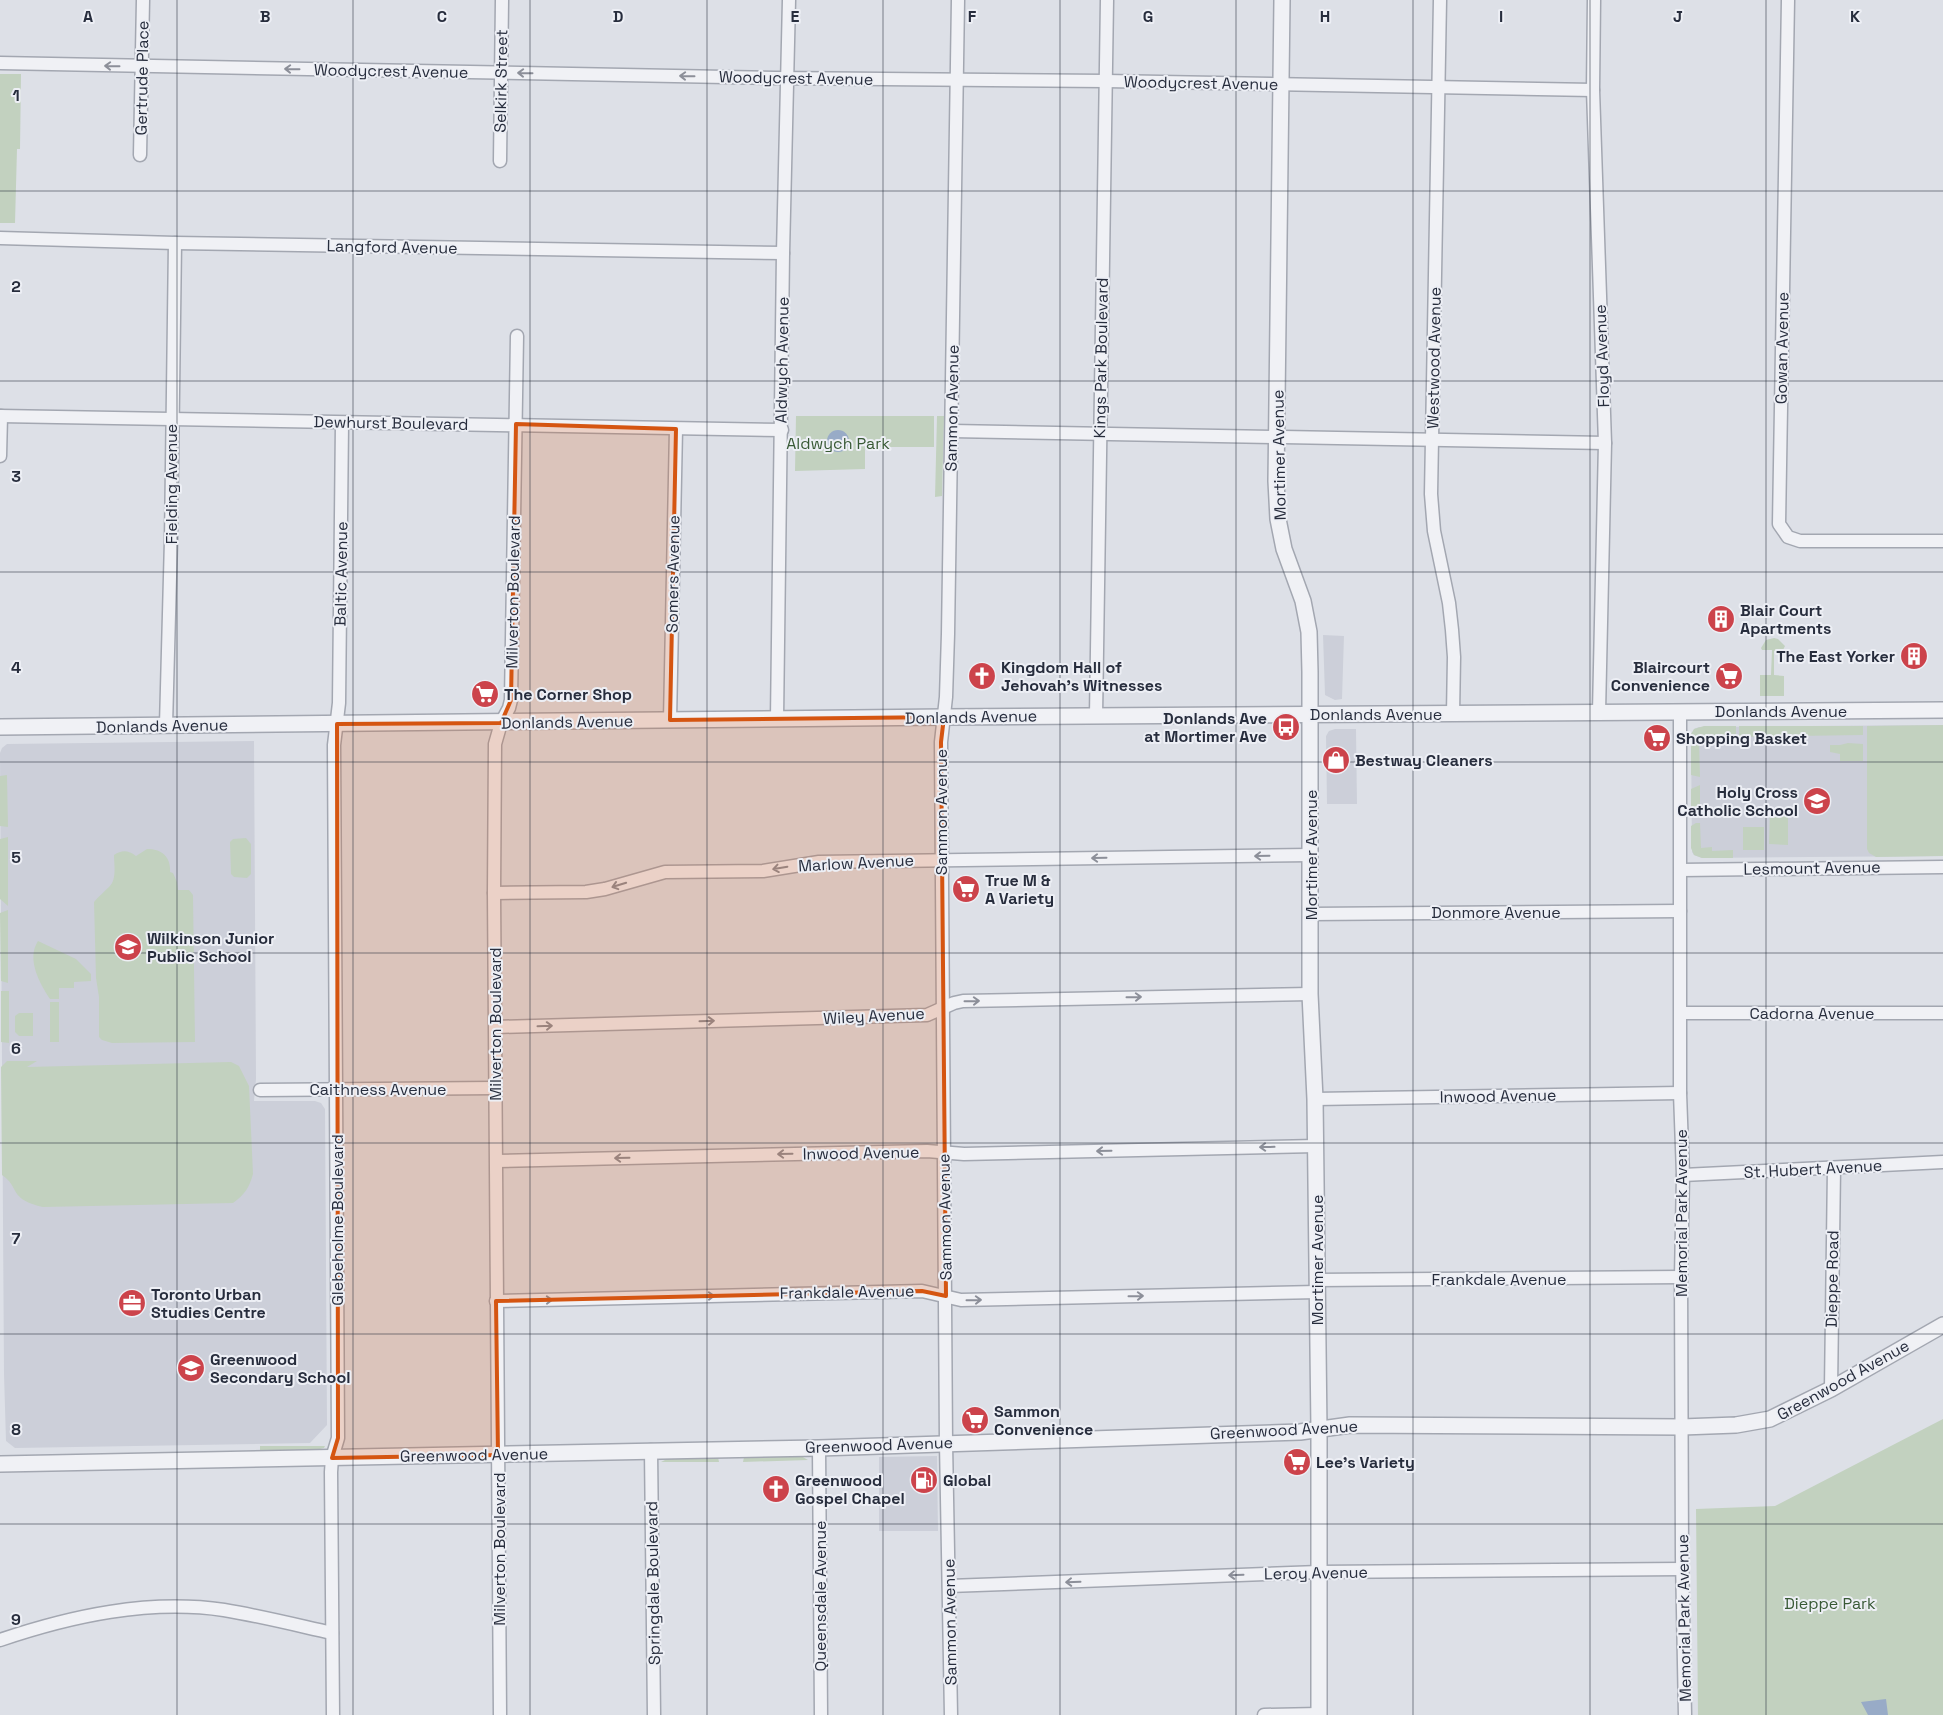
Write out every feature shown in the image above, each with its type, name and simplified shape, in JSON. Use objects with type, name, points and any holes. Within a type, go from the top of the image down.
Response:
[{"type":"street","name":"Gertrude Place","points":[[140,156],[143,0]]},
{"type":"street","name":"Selkirk Street","points":[[500,161],[502,0]]},
{"type":"street","name":"Aldwych Avenue","points":[[777,720],[789,0]]},
{"type":"street","name":"Sammon Avenue","points":[[951,1715],[946,1443],[941,742],[944,717],[952,432],[958,0]]},
{"type":"street","name":"Kings Park Boulevard","points":[[1096,716],[1107,0]]},
{"type":"street","name":"Mortimer Avenue","points":[[1282,0],[1276,481],[1278,519],[1284,549],[1303,601],[1309,632],[1311,715],[1310,994],[1316,1146],[1319,1430],[1319,1714]]},
{"type":"street","name":"Westwood Avenue","points":[[1440,0],[1440,86],[1431,494],[1434,531],[1449,603],[1452,630],[1454,657],[1453,714]]},
{"type":"street","name":"Floyd Avenue","points":[[1594,0],[1593,90],[1605,443],[1599,712]]},
{"type":"street","name":"Gowan Avenue","points":[[1788,0],[1779,524],[1788,537],[1800,541],[1943,541]]},
{"type":"street","name":"Woodycrest Avenue","points":[[0,63],[788,78],[1106,81],[1593,90]]},
{"type":"street","name":"Langford Avenue","points":[[0,238],[174,243],[784,253]]},
{"type":"street","name":"Fielding Avenue","points":[[166,725],[171,540],[174,243]]},
{"type":"street","name":"Milverton Boulevard","points":[[500,1715],[496,1301],[495,744],[501,723],[511,700],[517,336]]},
{"type":"street","points":[[0,416],[0,456]]},
{"type":"street","name":"Dewhurst Boulevard","points":[[0,416],[782,430]]},
{"type":"street","name":"Baltic Avenue","points":[[337,724],[339,703],[342,423]]},
{"type":"street","name":"Somers Avenue","points":[[670,720],[676,428]]},
{"type":"street","points":[[952,432],[1605,443]]},
{"type":"street","name":"Donlands Avenue","points":[[0,727],[944,717],[1943,710]]},
{"type":"street","name":"Memorial Park Avenue","points":[[1680,711],[1680,1093],[1683,1175],[1681,1277],[1682,1568],[1685,1715]]},
{"type":"street","name":"Glebeholme Boulevard","points":[[333,1715],[332,1458],[338,1438],[334,745],[337,724]]},
{"type":"street","name":"Marlow Avenue","points":[[494,893],[586,892],[605,889],[665,872],[763,871],[819,862],[1310,855]]},
{"type":"street","name":"Lesmount Avenue","points":[[1681,870],[1943,867]]},
{"type":"street","name":"Donmore Avenue","points":[[1311,914],[1680,911]]},
{"type":"street","name":"Wiley Avenue","points":[[496,1027],[927,1015],[963,1001],[1310,994]]},
{"type":"street","name":"Cadorna Avenue","points":[[1681,1013],[1943,1013]]},
{"type":"street","name":"Caithness Avenue","points":[[260,1090],[495,1088]]},
{"type":"street","name":"Inwood Avenue","points":[[1315,1099],[1680,1093]]},
{"type":"street","name":"Inwood Avenue","points":[[497,1161],[927,1151],[964,1154],[1316,1146]]},
{"type":"street","name":"St. Hubert Avenue","points":[[1683,1175],[1943,1162]]},
{"type":"street","name":"Dieppe Road","points":[[1831,1389],[1834,1168]]},
{"type":"street","name":"Frankdale Avenue","points":[[496,1301],[922,1290],[961,1300],[1317,1286],[1681,1277]]},
{"type":"street","name":"Greenwood Avenue","points":[[0,1464],[819,1448],[1319,1430],[1350,1425],[1682,1428],[1736,1425],[1770,1419],[1831,1389],[1943,1325]]},
{"type":"street","name":"Queensdale Avenue","points":[[819,1448],[821,1715]]},
{"type":"street","name":"Springdale Boulevard","points":[[651,1450],[654,1715]]},
{"type":"street","name":"Leroy Avenue","points":[[949,1586],[1319,1572],[1682,1568]]},
{"type":"street","points":[[0,1640],[45,1624],[111,1611],[166,1607],[223,1610],[332,1633]]},
{"type":"street","points":[[1264,1715],[1319,1714]]},
{"type":"highlighted area","points":[[516,424],[676,429],[670,720],[944,717],[941,742],[946,1296],[922,1291],[496,1301],[498,1455],[332,1458],[338,1438],[337,724],[501,723],[511,700]]},
{"type":"shaded area","points":[[1323,635],[1344,636],[1342,699],[1335,700],[1325,695]]},
{"type":"shaded area","name":"Holy Cross Catholic School","points":[[1943,725],[1943,856],[1702,858],[1694,855],[1692,852],[1691,740],[1694,729],[1699,727]]},
{"type":"shaded area","points":[[1335,729],[1356,729],[1357,804],[1327,804],[1326,736],[1329,731]]},
{"type":"shaded area","points":[[254,741],[256,1079],[254,1101],[315,1101],[321,1103],[325,1109],[327,1425],[310,1443],[15,1448],[6,1441],[4,1374],[0,753],[7,744]]},
{"type":"shaded area","points":[[937,1456],[938,1531],[879,1531],[879,1457]]},
{"type":"green space","points":[[0,74],[21,74],[20,149],[17,149],[15,223],[0,223]]},
{"type":"green space","name":"Aldwych Park","points":[[796,416],[934,416],[934,447],[865,447],[865,469],[795,471]]},
{"type":"green space","points":[[937,416],[944,416],[942,496],[935,497]]},
{"type":"green space","points":[[1778,639],[1785,646],[1783,650],[1774,651],[1774,675],[1784,676],[1784,696],[1760,696],[1760,675],[1771,675],[1772,650],[1762,650],[1761,648],[1766,640]]},
{"type":"green space","points":[[1943,725],[1943,856],[1876,857],[1869,853],[1867,849],[1867,726]]},
{"type":"green space","points":[[1704,726],[1736,726],[1736,738],[1699,738],[1700,777],[1691,775],[1691,734],[1694,729]]},
{"type":"green space","points":[[1739,726],[1863,726],[1863,735],[1739,737]]},
{"type":"green space","points":[[1863,744],[1863,761],[1840,761],[1840,754],[1830,752],[1830,745]]},
{"type":"green space","points":[[7,775],[8,827],[0,826],[0,776]]},
{"type":"green space","points":[[1700,785],[1700,815],[1691,812],[1691,789]]},
{"type":"green space","points":[[1770,809],[1788,810],[1788,845],[1769,844]]},
{"type":"green space","points":[[1700,823],[1701,848],[1712,847],[1712,851],[1733,850],[1733,858],[1702,858],[1694,855],[1691,848],[1691,826]]},
{"type":"green space","points":[[1743,827],[1764,827],[1764,850],[1743,850]]},
{"type":"green space","points":[[8,837],[8,906],[0,899],[0,839]]},
{"type":"green space","points":[[246,838],[251,844],[251,874],[247,878],[234,877],[231,874],[230,842],[233,839]]},
{"type":"green space","points":[[147,849],[157,850],[167,858],[170,872],[173,873],[177,882],[178,890],[189,890],[193,895],[195,1042],[112,1043],[99,1037],[94,902],[112,884],[114,855],[125,851],[136,856]]},
{"type":"green space","points":[[8,910],[8,983],[1,981],[0,913]]},
{"type":"green space","points":[[38,941],[76,959],[91,974],[91,981],[74,982],[74,988],[59,988],[59,999],[50,999],[42,986],[34,963],[33,956]]},
{"type":"green space","points":[[1,991],[9,991],[9,1043],[1,1042]]},
{"type":"green space","points":[[50,1002],[59,1002],[59,1042],[50,1042]]},
{"type":"green space","points":[[19,1013],[33,1013],[33,1036],[19,1036],[15,1032],[15,1016]]},
{"type":"green space","points":[[7,1061],[37,1061],[27,1067],[231,1062],[239,1066],[249,1086],[253,1174],[248,1187],[244,1194],[233,1203],[43,1207],[25,1201],[19,1197],[2,1175],[1,1067]]},
{"type":"green space","name":"Dieppe Park","points":[[1943,1419],[1943,1715],[1698,1715],[1696,1509],[1775,1506]]},
{"type":"green space","points":[[260,1446],[325,1446],[316,1450],[260,1451]]},
{"type":"green space","points":[[801,1456],[808,1460],[743,1462],[744,1457]]},
{"type":"green space","points":[[718,1457],[719,1462],[661,1462],[669,1458]]},
{"type":"water","points":[[838,430],[846,433],[849,441],[846,449],[838,452],[830,449],[827,441],[830,433]]},
{"type":"water","points":[[1886,1699],[1888,1715],[1868,1715],[1861,1702]]},
{"type":"place","name":"Blair Court Apartments","points":[[1721,619]]},
{"type":"place","name":"The East Yorker","points":[[1914,656]]},
{"type":"place","name":"Kingdom Hall of Jehovah's Witnesses","points":[[982,676]]},
{"type":"place","name":"Blaircourt Convenience","points":[[1729,676]]},
{"type":"place","name":"The Corner Shop","points":[[485,694]]},
{"type":"place","name":"Donlands Ave at Mortimer Ave","points":[[1286,727]]},
{"type":"place","name":"Shopping Basket","points":[[1657,738]]},
{"type":"place","name":"Bestway Cleaners","points":[[1336,760]]},
{"type":"place","name":"Holy Cross Catholic School","points":[[1817,801]]},
{"type":"place","name":"True M & A Variety","points":[[966,889]]},
{"type":"place","name":"Wilkinson Junior Public School","points":[[128,947]]},
{"type":"place","name":"Toronto Urban Studies Centre","points":[[132,1303]]},
{"type":"place","name":"Greenwood Secondary School","points":[[191,1368]]},
{"type":"place","name":"Sammon Convenience","points":[[975,1420]]},
{"type":"place","name":"Lee's Variety","points":[[1297,1462]]},
{"type":"place","name":"Global","points":[[924,1480]]},
{"type":"place","name":"Greenwood Gospel Chapel","points":[[776,1489]]}]
